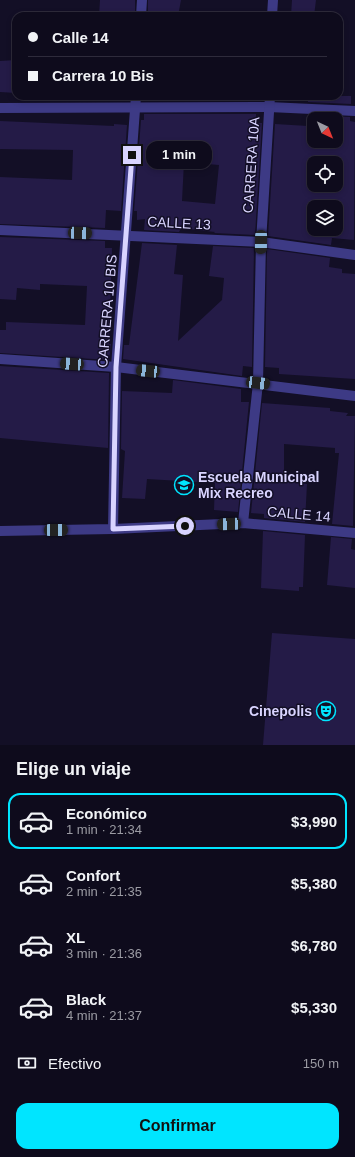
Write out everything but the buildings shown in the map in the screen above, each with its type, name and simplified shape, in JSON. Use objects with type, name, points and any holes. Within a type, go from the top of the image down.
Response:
[{"type":"street","points":[[141,12],[142,0]]},
{"type":"street","points":[[272,12],[273,0]]},
{"type":"street","name":"CARRERA 10 BIS","points":[[113,529],[116,367],[136,100]]},
{"type":"street","name":"CARRERA 10A","points":[[243,523],[258,383],[261,242],[270,100]]},
{"type":"street","points":[[0,108],[269,107],[355,111]]},
{"type":"street","name":"CALLE 13","points":[[0,230],[127,234],[261,242],[355,255]]},
{"type":"street","points":[[0,359],[116,367],[258,383],[355,396]]},
{"type":"street","name":"CALLE 14","points":[[0,531],[113,529],[243,523],[355,533]]},
{"type":"place","name":"Escuela Municipal Mix Recreo","points":[[184,485]]},
{"type":"place","name":"Cinepolis","points":[[326,711]]},
{"type":"route","points":[[132,155],[116,367],[113,529],[185,526]]}]
